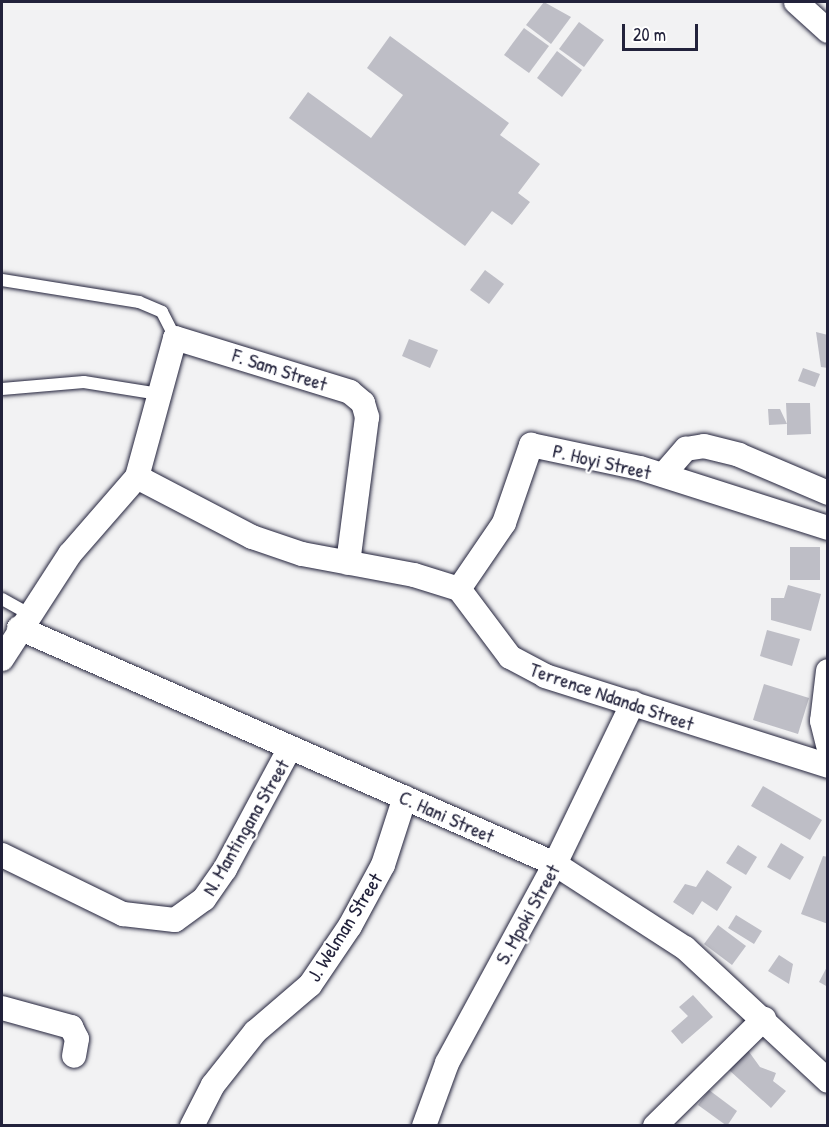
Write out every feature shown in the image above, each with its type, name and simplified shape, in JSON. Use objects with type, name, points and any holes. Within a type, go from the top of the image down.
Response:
[{"type":"street","points":[[796,2],[828,31]]},
{"type":"street","points":[[2,659],[24,621],[95,522],[137,477],[175,338]]},
{"type":"street","name":"F. Sam Street","points":[[175,338],[342,388],[363,403],[367,417],[348,563]]},
{"type":"street","name":"P. Hoyi Street","points":[[459,589],[504,523],[531,445],[663,475],[828,528]]},
{"type":"street","points":[[663,475],[686,449],[704,446],[739,454],[828,493]]},
{"type":"street","points":[[137,477],[252,537],[348,563],[459,589]]},
{"type":"street","name":"Terrence Ndanda Street","points":[[459,589],[492,638],[523,666],[828,766]]},
{"type":"street","name":"C. Hani Street","points":[[24,621],[290,748],[555,864],[685,948],[764,1019],[828,1081]]},
{"type":"street","points":[[828,671],[822,721],[828,746]]},
{"type":"street","name":"S. Mpoki Street","points":[[424,1125],[447,1063],[555,864],[633,703]]},
{"type":"street","name":"N. Mantingana Street","points":[[2,855],[123,914],[175,920],[197,907],[225,869],[290,748]]},
{"type":"street","name":"J. Welman Street","points":[[192,1125],[213,1085],[255,1032],[310,985],[350,926],[382,865],[405,797]]},
{"type":"street","points":[[2,1008],[71,1027],[77,1039],[74,1056]]},
{"type":"street","points":[[655,1125],[764,1019]]},
{"type":"lane","points":[[2,280],[139,302],[162,312],[175,338]]},
{"type":"lane","points":[[2,389],[84,382],[159,394]]},
{"type":"lane","points":[[2,599],[24,621]]},
{"type":"building","points":[[544,2],[571,17],[551,44],[526,25]]},
{"type":"building","points":[[579,22],[604,40],[584,67],[559,49]]},
{"type":"building","points":[[524,28],[549,46],[529,73],[504,55]]},
{"type":"building","points":[[390,36],[509,123],[500,135],[540,164],[518,193],[530,202],[512,225],[492,211],[465,246],[289,118],[308,92],[371,138],[403,95],[367,68]]},
{"type":"building","points":[[557,51],[582,70],[562,97],[537,78]]},
{"type":"building","points":[[485,270],[504,284],[489,304],[470,290]]},
{"type":"building","points":[[816,332],[828,335],[828,368],[821,367]]},
{"type":"building","points":[[409,339],[438,350],[430,368],[402,356]]},
{"type":"building","points":[[803,368],[820,374],[815,387],[798,381]]},
{"type":"building","points":[[786,403],[810,403],[811,434],[787,435]]},
{"type":"building","points":[[768,409],[780,409],[787,424],[769,425]]},
{"type":"building","points":[[790,547],[820,547],[820,580],[790,580]]},
{"type":"building","points":[[788,585],[821,594],[811,631],[771,620],[771,598],[784,598]]},
{"type":"building","points":[[767,630],[800,639],[792,666],[760,656]]},
{"type":"building","points":[[764,684],[809,698],[798,734],[753,720]]},
{"type":"building","points":[[763,786],[822,820],[810,840],[751,806]]},
{"type":"building","points":[[781,843],[804,857],[790,880],[767,867]]},
{"type":"building","points":[[738,845],[757,857],[746,875],[726,863]]},
{"type":"building","points":[[823,856],[828,857],[828,924],[801,914]]},
{"type":"building","points":[[707,870],[732,887],[717,911],[702,901],[693,915],[673,902],[685,884],[696,887]]},
{"type":"building","points":[[736,915],[762,931],[754,944],[728,928]]},
{"type":"building","points":[[718,925],[746,946],[732,965],[704,944]]},
{"type":"building","points":[[779,955],[793,964],[789,984],[768,971]]},
{"type":"building","points":[[828,965],[828,987],[819,982]]},
{"type":"building","points":[[693,995],[713,1017],[682,1044],[671,1031],[688,1016],[679,1007]]},
{"type":"building","points":[[747,1049],[760,1067],[776,1073],[773,1081],[786,1091],[771,1108],[729,1070]]},
{"type":"building","points":[[709,1090],[737,1111],[727,1126],[698,1105]]}]
